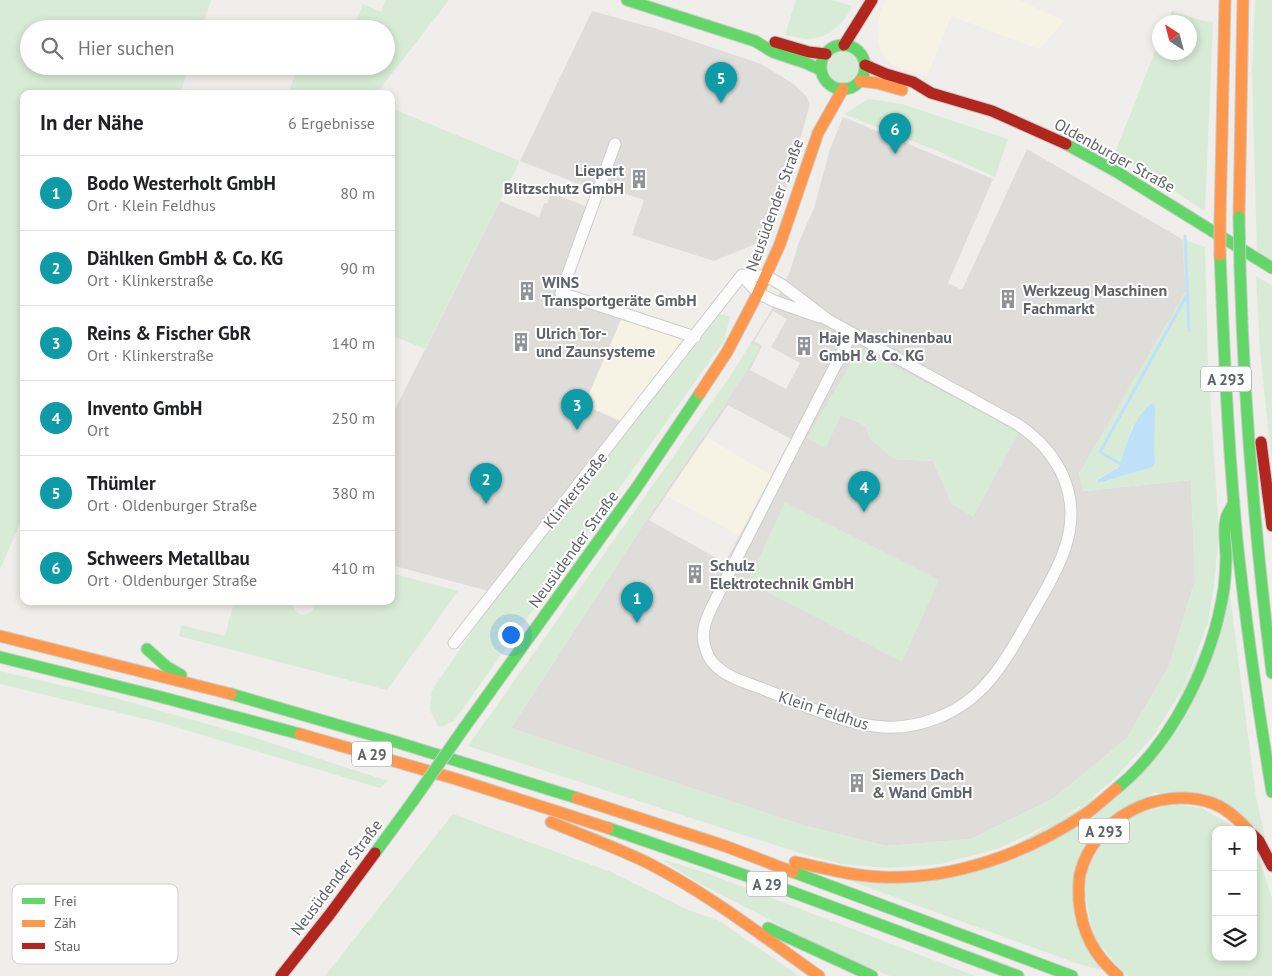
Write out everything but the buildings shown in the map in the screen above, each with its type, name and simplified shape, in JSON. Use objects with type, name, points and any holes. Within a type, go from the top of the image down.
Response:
[{"type":"main road","points":[[627,0],[756,42],[773,52],[821,70]]},
{"type":"main road","points":[[844,45],[862,12],[872,0]]},
{"type":"main road","points":[[859,52],[862,35],[870,16],[872,0]]},
{"type":"main road","name":"A 293","points":[[1225,0],[1220,220],[1224,343],[1234,502],[1247,624],[1272,792]]},
{"type":"main road","name":"A 293","points":[[1243,0],[1239,216],[1242,339],[1252,495],[1272,672]]},
{"type":"main road","points":[[756,42],[776,42],[809,52],[826,54]]},
{"type":"main road","points":[[844,45],[852,47],[859,52],[865,65],[860,81],[854,86],[843,89],[827,82],[821,70],[822,60],[826,54],[834,47],[844,45]]},
{"type":"main road","name":"Oldenburger Straße","points":[[865,65],[913,82],[931,93],[992,111],[1078,150],[1142,187],[1272,268]]},
{"type":"main road","name":"Oldenburger Straße","points":[[860,81],[910,93],[931,93]]},
{"type":"main road","name":"Neusüdender Straße","points":[[818,133],[818,118],[827,82]]},
{"type":"main road","name":"Neusüdender Straße","points":[[281,976],[330,914],[413,801],[637,487],[727,352],[758,293],[788,224],[818,133],[826,122],[843,89]]},
{"type":"main road","points":[[1242,339],[1254,391],[1272,526]]},
{"type":"main road","points":[[725,846],[856,874],[889,877],[916,876],[978,866],[1035,845],[1064,830],[1131,776],[1170,729],[1191,692],[1208,653],[1220,611],[1226,566],[1226,521],[1234,502]]},
{"type":"main road","name":"A 29","points":[[0,636],[196,684],[445,757],[725,846],[1072,976]]},
{"type":"main road","points":[[147,649],[167,667],[196,684]]},
{"type":"main road","name":"A 29","points":[[0,657],[306,735],[514,798],[676,851],[1018,976]]},
{"type":"main road","points":[[514,798],[542,818],[626,852],[720,906],[872,976]]},
{"type":"main road","name":"A 293","points":[[1118,976],[1102,962],[1090,944],[1082,925],[1079,902],[1079,878],[1085,859],[1097,839],[1113,821],[1139,805],[1168,798],[1191,798],[1212,803],[1224,808],[1245,826]]},
{"type":"main road","points":[[1257,839],[1272,866]]},
{"type":"main road","points":[[720,906],[819,976]]},
{"type":"street","points":[[616,144],[561,293],[696,337]]},
{"type":"street","points":[[742,276],[766,276]]},
{"type":"street","name":"Klein Feldhus","points":[[742,276],[758,293],[828,320]]},
{"type":"street","name":"Klinkerstraße","points":[[454,643],[742,276]]},
{"type":"street","name":"Klein Feldhus","points":[[766,276],[782,285],[828,320],[852,333],[1013,422],[1034,436],[1048,450],[1060,468],[1070,498],[1068,540],[1060,561],[1000,668],[982,690],[959,707],[939,717],[911,725],[886,727],[860,724],[766,690],[721,671],[709,657],[704,642],[705,623],[726,577],[852,333]]},
{"type":"shaded area","points":[[886,0],[1018,0],[1064,21],[1039,49],[951,16],[927,76],[895,66],[884,56],[879,45],[877,29],[880,14]]},
{"type":"shaded area","points":[[592,11],[654,28],[761,64],[795,85],[806,96],[810,104],[785,194],[765,240],[714,261],[632,235],[644,200],[600,185],[597,191],[520,161]]},
{"type":"shaded area","points":[[843,117],[993,179],[948,283],[962,290],[1027,149],[1182,239],[1186,291],[1079,474],[1084,491],[1191,480],[1195,580],[1169,666],[1127,738],[1054,798],[971,839],[886,846],[806,826],[511,728],[647,519],[725,404],[759,347],[751,343],[772,309],[790,271],[799,242],[814,208],[829,152]],"holes":[[[773,311],[787,319],[771,347],[800,363],[786,389],[750,370],[762,346],[754,341]],[[728,405],[791,439],[725,563],[649,520]],[[841,415],[1020,430],[952,504],[933,461],[894,459],[870,439],[866,426]]]},
{"type":"shaded area","points":[[551,193],[591,208],[561,293],[623,315],[584,405],[622,422],[492,592],[395,566],[395,409],[500,201],[539,217],[544,203],[547,204]]},
{"type":"shaded area","points":[[623,315],[692,336],[624,421],[584,405]]},
{"type":"shaded area","points":[[705,436],[772,476],[739,535],[665,495]]},
{"type":"green space","points":[[0,0],[211,0],[204,20],[20,20],[20,75],[186,75],[181,90],[20,90],[20,521],[0,569]]},
{"type":"green space","points":[[386,0],[449,0],[395,70],[395,20],[356,20],[363,4],[381,12]]},
{"type":"green space","points":[[796,0],[831,0],[852,6],[845,19],[834,30],[820,37],[805,39],[785,35]]},
{"type":"green space","points":[[1255,0],[1272,0],[1272,261],[1257,252],[1252,72]]},
{"type":"green space","points":[[1172,11],[1184,15],[1170,15]]},
{"type":"green space","points":[[1197,19],[1213,22],[1205,211],[1115,153],[1152,59],[1197,60]]},
{"type":"green space","points":[[844,51],[850,52],[855,56],[859,61],[859,73],[855,78],[850,82],[844,83],[838,82],[833,78],[829,73],[828,67],[829,61],[833,56],[838,52]]},
{"type":"green space","points":[[295,75],[391,75],[379,90],[289,90]]},
{"type":"green space","points":[[869,99],[902,104],[1008,139],[995,177],[933,149],[844,114]]},
{"type":"green space","points":[[395,110],[520,161],[425,349],[395,337]]},
{"type":"green space","points":[[1182,239],[1205,247],[1208,363],[1219,532],[1208,623],[1184,686],[1154,735],[1115,778],[1076,811],[1000,848],[941,864],[889,868],[841,864],[803,854],[468,746],[726,382],[751,343],[759,347],[750,366],[647,519],[511,728],[806,826],[886,846],[971,839],[1054,798],[1127,738],[1169,666],[1195,580],[1191,480],[1083,491],[1079,473],[1186,291]],"holes":[[[1133,425],[1154,450],[1155,462],[1138,471],[1100,483],[1097,479],[1119,467]]]},
{"type":"green space","points":[[1256,276],[1272,286],[1272,465],[1260,351]]},
{"type":"green space","points":[[720,314],[730,317],[724,341],[454,721],[438,726],[430,710],[432,690],[497,595],[560,513]]},
{"type":"green space","points":[[859,349],[1020,430],[973,517],[952,504],[933,461],[894,459],[870,439],[866,426],[841,415],[826,448],[807,438]]},
{"type":"green space","points":[[785,502],[939,580],[902,662],[748,582]]},
{"type":"green space","points":[[395,574],[458,591],[387,690],[179,636],[181,625],[225,636],[233,605],[292,605],[297,613],[303,615],[313,611],[315,605],[395,605]]},
{"type":"green space","points":[[1229,588],[1256,797],[1266,841],[1257,831],[1257,826],[1252,826],[1241,814],[1154,792],[1078,862],[1101,970],[1076,963],[845,879],[968,873],[1148,766]]},
{"type":"green space","points":[[0,671],[115,698],[246,735],[388,781],[380,788],[162,723],[0,684]]},
{"type":"green space","points":[[1172,804],[1202,808],[1232,826],[1212,826],[1212,961],[1257,961],[1257,858],[1272,898],[1272,976],[1129,976],[1097,942],[1085,911],[1086,872],[1103,839],[1133,815]]},
{"type":"green space","points":[[453,814],[611,872],[688,910],[718,920],[799,976],[325,976]]},
{"type":"green space","points":[[661,859],[704,872],[975,976],[890,976],[824,948],[699,883]]},
{"type":"water","points":[[1152,403],[1155,406],[1155,462],[1152,467],[1099,483],[1097,480],[1119,467],[1135,424],[1145,409]]},
{"type":"waterway","points":[[1185,236],[1189,331]]},
{"type":"waterway","points":[[1122,465],[1100,452],[1187,295]]},
{"type":"traffic: fast","points":[[627,0],[755,41],[773,52],[821,70]]},
{"type":"traffic: fast","points":[[839,45],[847,45],[859,51],[865,67],[859,83],[847,89],[839,89],[827,83],[821,71],[821,63],[827,51],[839,45]]},
{"type":"traffic: fast","points":[[1066,144],[1117,172],[1272,268]]},
{"type":"traffic: fast","points":[[1239,217],[1240,267]]},
{"type":"traffic: fast","points":[[1220,255],[1229,433],[1237,540],[1244,603],[1272,792]]},
{"type":"traffic: fast","points":[[1240,267],[1244,369],[1251,470],[1260,572],[1272,673]]},
{"type":"traffic: fast","points":[[464,728],[637,487],[700,393]]},
{"type":"traffic: fast","points":[[1116,789],[1137,770],[1156,748],[1188,698],[1200,671],[1219,615],[1225,573],[1225,524],[1227,515],[1234,502]]},
{"type":"traffic: fast","points":[[147,649],[167,667],[181,675]]},
{"type":"traffic: fast","points":[[0,657],[300,734]]},
{"type":"traffic: fast","points":[[231,694],[393,741],[577,798]]},
{"type":"traffic: fast","points":[[413,801],[464,728]]},
{"type":"traffic: fast","points":[[375,853],[413,801]]},
{"type":"traffic: fast","points":[[608,828],[776,886],[1018,976]]},
{"type":"traffic: fast","points":[[793,872],[1072,976]]},
{"type":"traffic: fast","points":[[768,928],[872,976]]},
{"type":"traffic: slow","points":[[1220,220],[1225,0]]},
{"type":"traffic: slow","points":[[1239,217],[1243,0]]},
{"type":"traffic: slow","points":[[860,81],[877,83],[902,90]]},
{"type":"traffic: slow","points":[[700,393],[727,352],[758,293],[780,244],[818,133],[843,89]]},
{"type":"traffic: slow","points":[[1220,220],[1220,255]]},
{"type":"traffic: slow","points":[[0,636],[231,694]]},
{"type":"traffic: slow","points":[[300,734],[456,779],[608,828]]},
{"type":"traffic: slow","points":[[795,862],[849,873],[882,877],[909,877],[962,869],[1013,853],[1038,842],[1084,815],[1116,789]]},
{"type":"traffic: slow","points":[[577,798],[725,846],[793,872]]},
{"type":"traffic: slow","points":[[1118,976],[1102,960],[1091,943],[1083,923],[1079,901],[1080,874],[1087,854],[1099,837],[1114,822],[1131,811],[1150,803],[1171,799],[1191,799],[1212,803],[1231,814],[1244,826]]},
{"type":"traffic: slow","points":[[551,822],[626,853],[672,876],[736,917],[819,976]]},
{"type":"traffic: jam","points":[[844,45],[872,0]]},
{"type":"traffic: jam","points":[[775,42],[809,52],[826,54]]},
{"type":"traffic: jam","points":[[865,65],[913,82],[931,93],[992,111],[1066,144]]},
{"type":"traffic: jam","points":[[1261,442],[1272,526]]},
{"type":"traffic: jam","points":[[1257,839],[1272,866]]},
{"type":"traffic: jam","points":[[281,976],[375,853]]},
{"type":"place","name":"Thümler","points":[[721,103]]},
{"type":"place","name":"Schweers Metallbau","points":[[895,154]]},
{"type":"place","name":"Liepert Blitzschutz GmbH","points":[[639,179]]},
{"type":"place","name":"WINS Transportgeräte GmbH","points":[[527,291]]},
{"type":"place","name":"Werkzeug Maschinen Fachmarkt","points":[[1008,299]]},
{"type":"place","name":"Ulrich Tor- und Zaunsysteme","points":[[521,342]]},
{"type":"place","name":"Haje Maschinenbau GmbH & Co. KG","points":[[804,346]]},
{"type":"place","name":"Reins & Fischer GbR","points":[[577,430]]},
{"type":"place","name":"Dählken GmbH & Co. KG","points":[[486,504]]},
{"type":"place","name":"Invento GmbH","points":[[864,512]]},
{"type":"place","name":"Schulz Elektrotechnik GmbH","points":[[695,574]]},
{"type":"place","name":"Bodo Westerholt GmbH","points":[[637,623]]},
{"type":"place","name":"Siemers Dach & Wand GmbH","points":[[857,783]]}]
